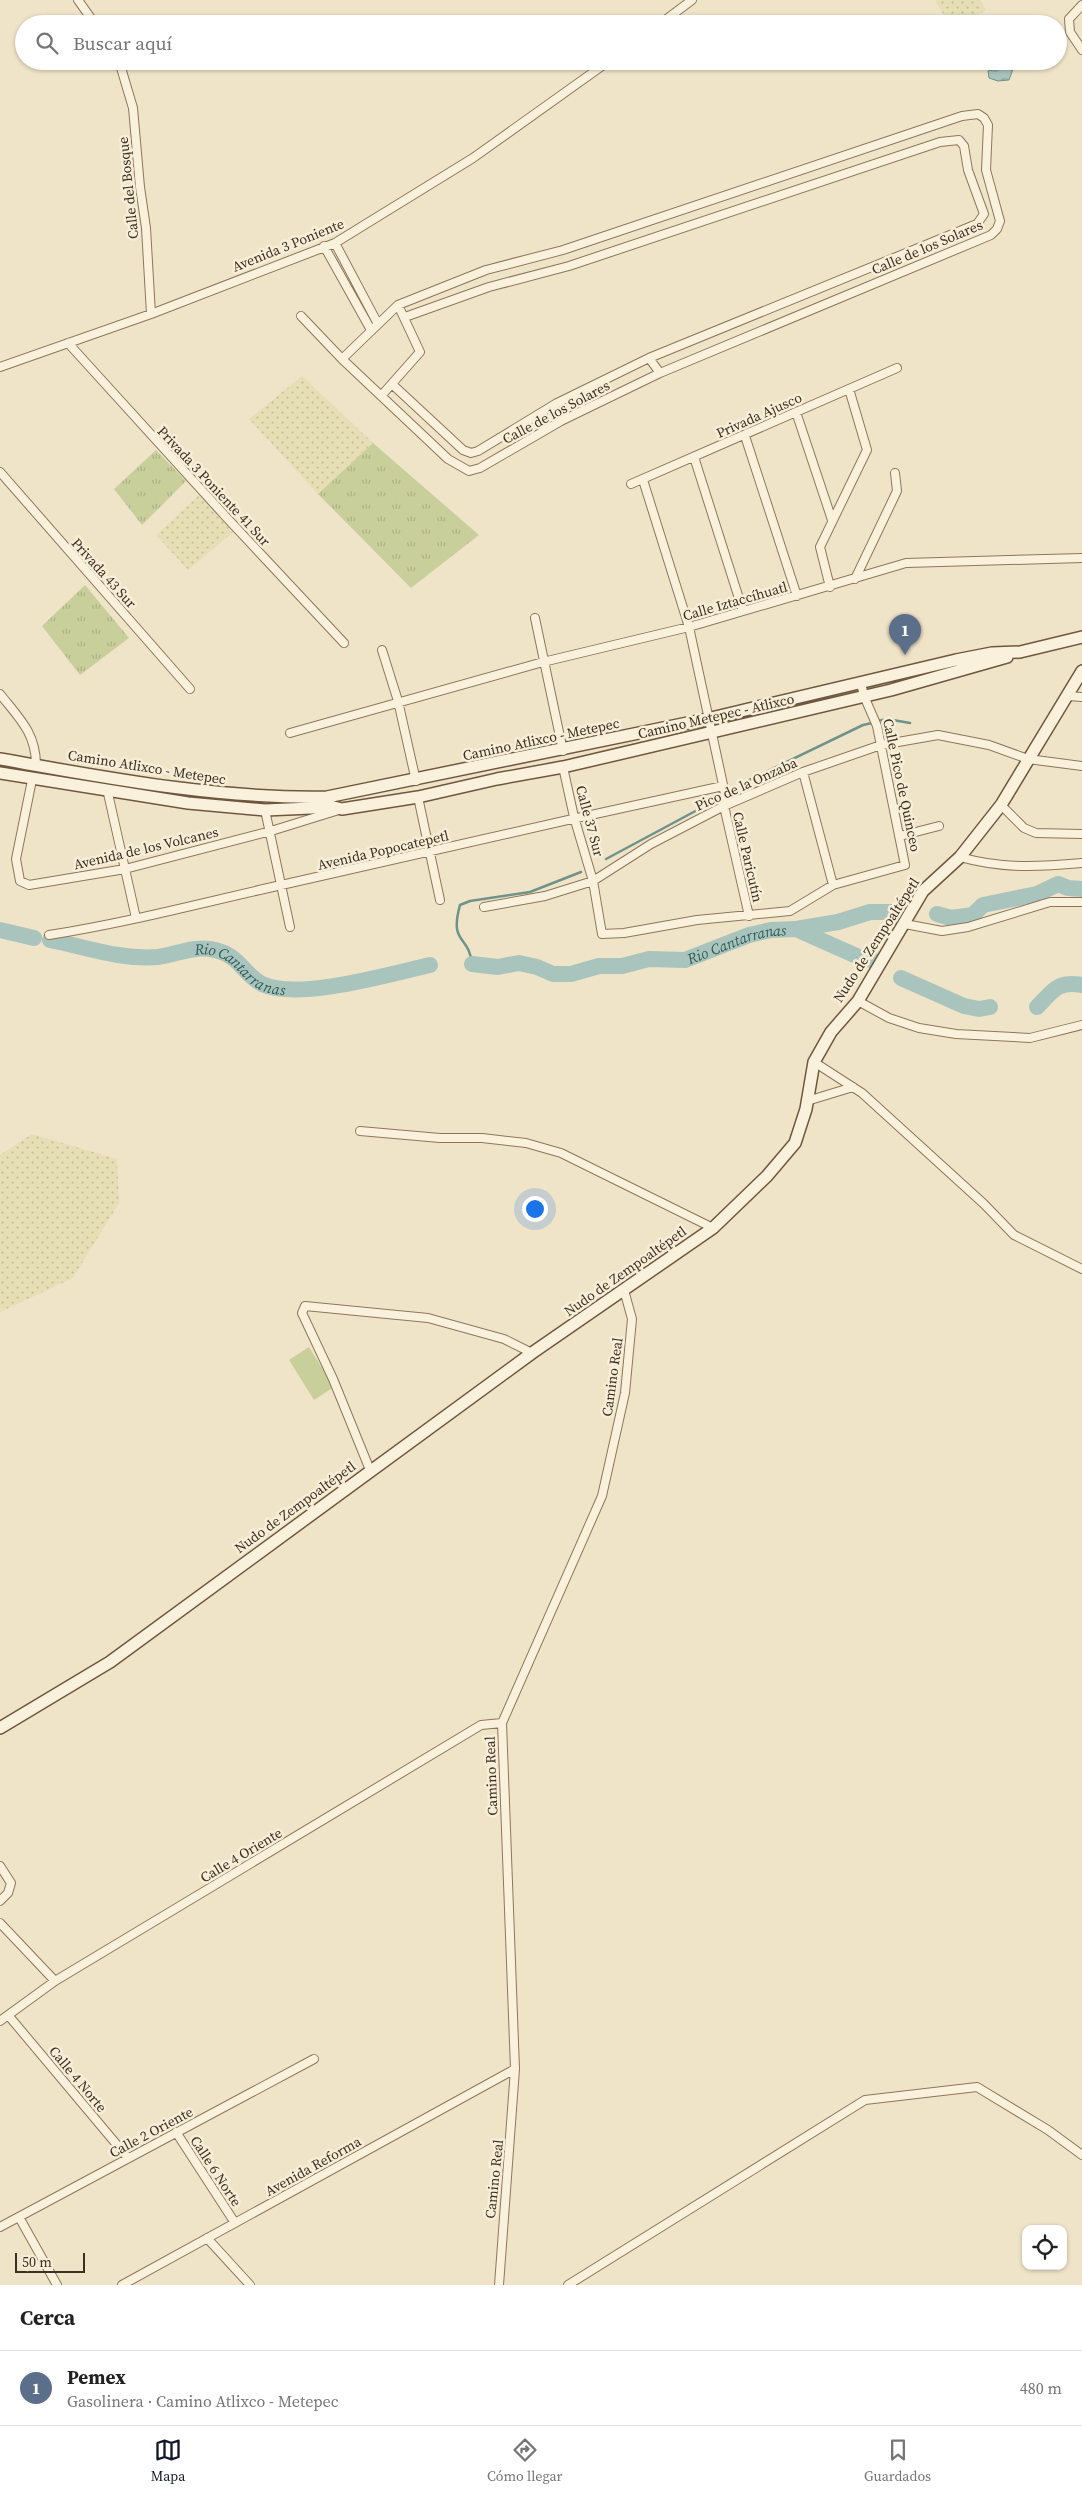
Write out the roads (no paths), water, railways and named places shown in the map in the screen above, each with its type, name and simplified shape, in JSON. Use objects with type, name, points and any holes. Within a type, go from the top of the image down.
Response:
[{"type":"main road","name":"Camino Atlixco - Metepec","points":[[0,759],[226,795],[271,798],[327,797],[416,781],[707,719],[956,660],[992,653],[1020,652],[1082,637]]},
{"type":"main road","name":"Camino Metepec - Atlixco","points":[[0,773],[31,783],[107,789],[188,803],[265,810],[334,807],[342,809],[418,797],[497,779],[563,767],[710,733],[864,696],[1020,652]]},
{"type":"main road","name":"Nudo de Zempoaltépetl","points":[[0,1728],[110,1662],[532,1352],[713,1228],[767,1176],[795,1143],[807,1101],[814,1062],[831,1032],[858,1001],[923,891],[960,856],[1001,805],[1082,671]]},
{"type":"street","points":[[78,0],[89,15]]},
{"type":"street","points":[[672,15],[692,0]]},
{"type":"street","points":[[1082,6],[1069,19],[1070,32],[1082,50]]},
{"type":"street","name":"Calle del Bosque","points":[[122,70],[134,108],[140,187],[146,228],[152,314]]},
{"type":"street","name":"Avenida 3 Poniente","points":[[0,367],[152,314],[335,243],[473,158],[596,70]]},
{"type":"street","name":"Calle de los Solares","points":[[301,316],[342,359],[448,459],[469,471],[480,468],[561,421],[660,373],[991,235],[998,229],[1000,221],[986,170],[988,125],[984,118],[978,114],[962,116],[563,250],[486,270],[398,305],[342,359]]},
{"type":"street","name":"Calle de los Solares","points":[[393,385],[463,450],[471,453],[478,451],[557,403],[649,358],[977,224],[984,214],[968,170],[964,146],[959,140],[940,142],[815,182],[569,266],[488,287],[405,317]]},
{"type":"street","points":[[811,167],[815,182]]},
{"type":"street","points":[[976,192],[991,188]]},
{"type":"street","points":[[335,243],[378,324]]},
{"type":"street","points":[[324,246],[371,330]]},
{"type":"street","points":[[563,250],[569,266]]},
{"type":"street","points":[[857,273],[862,288]]},
{"type":"street","points":[[381,396],[393,385],[420,352],[398,305]]},
{"type":"street","name":"Privada 3 Poniente 41 Sur","points":[[68,343],[195,484],[344,643]]},
{"type":"street","points":[[649,358],[660,373]]},
{"type":"street","name":"Privada Ajusco","points":[[631,484],[745,436],[897,368]]},
{"type":"street","points":[[830,587],[820,546],[867,450],[849,389]]},
{"type":"street","points":[[796,412],[832,520]]},
{"type":"street","points":[[745,436],[797,596]]},
{"type":"street","points":[[694,457],[743,611]]},
{"type":"street","name":"Privada 43 Sur","points":[[0,472],[190,689]]},
{"type":"street","points":[[855,579],[897,491],[895,474]]},
{"type":"street","name":"Calle Paricutín","points":[[643,480],[689,627],[707,719],[723,786],[724,806],[749,916]]},
{"type":"street","name":"Calle Iztaccíhuatl","points":[[290,733],[398,701],[543,662],[689,627],[916,562],[962,563],[1082,558]]},
{"type":"street","points":[[535,618],[562,750]]},
{"type":"street","points":[[382,650],[398,701],[416,781]]},
{"type":"street","name":"Calle Pico de Quinceo","points":[[833,885],[905,865],[875,718],[864,696],[861,683]]},
{"type":"street","points":[[0,694],[31,733],[36,750],[36,765]]},
{"type":"street","points":[[1068,696],[1082,698]]},
{"type":"street","name":"Pico de la Onzaba","points":[[484,907],[545,896],[593,881],[651,844],[724,806],[803,772],[881,745],[938,735],[989,745],[1028,759],[1082,766]]},
{"type":"street","name":"Calle 37 Sur","points":[[563,767],[574,817],[593,881],[602,934],[624,933],[697,920],[749,916]]},
{"type":"street","points":[[749,916],[790,910],[833,885],[803,772]]},
{"type":"street","name":"Avenida de los Volcanes","points":[[31,783],[16,859],[16,871],[20,881],[29,885],[125,869],[271,831],[342,809]]},
{"type":"street","name":"Avenida Popocatepetl","points":[[49,935],[136,918],[429,853],[574,817],[723,786]]},
{"type":"street","points":[[107,789],[136,918]]},
{"type":"street","points":[[418,797],[440,900]]},
{"type":"street","points":[[1001,805],[1024,828],[1030,831],[1082,834]]},
{"type":"street","points":[[265,810],[290,927]]},
{"type":"street","points":[[900,836],[939,826]]},
{"type":"street","points":[[960,856],[987,865],[1047,866],[1082,863]]},
{"type":"street","points":[[905,924],[942,931],[968,927],[1050,902],[1082,902]]},
{"type":"street","points":[[858,1001],[889,1018],[919,1028],[956,1034],[1030,1038],[1082,1025]]},
{"type":"street","points":[[814,1062],[853,1087],[984,1204],[1014,1235],[1082,1269]]},
{"type":"street","points":[[807,1101],[853,1087]]},
{"type":"street","points":[[360,1131],[440,1138],[482,1138],[526,1143],[561,1153],[713,1228]]},
{"type":"street","name":"Camino Real","points":[[499,2285],[515,2069],[502,1723],[602,1496],[626,1393],[632,1319],[624,1290]]},
{"type":"street","points":[[370,1470],[333,1379],[302,1313],[304,1306],[428,1318],[504,1339],[532,1352]]},
{"type":"street","name":"Calle 4 Oriente","points":[[0,2021],[56,1981],[481,1725],[502,1723]]},
{"type":"street","points":[[0,1866],[11,1883],[8,1893],[0,1901]]},
{"type":"street","points":[[0,1923],[56,1981]]},
{"type":"street","name":"Calle 4 Norte","points":[[8,2015],[128,2158]]},
{"type":"street","name":"Calle 2 Oriente","points":[[0,2227],[314,2059]]},
{"type":"street","name":"Avenida Reforma","points":[[122,2285],[515,2069]]},
{"type":"street","points":[[568,2285],[865,2100],[977,2088],[1048,2130],[1082,2155]]},
{"type":"street","name":"Calle 6 Norte","points":[[176,2132],[235,2223]]},
{"type":"street","points":[[19,2216],[57,2285]]},
{"type":"street","points":[[207,2238],[250,2285]]},
{"type":"water","points":[[1013,70],[1009,80],[998,81],[989,78],[988,71]]},
{"type":"waterway","points":[[878,721],[887,719],[910,723]]},
{"type":"waterway","points":[[741,784],[863,725],[872,723]]},
{"type":"waterway","points":[[606,859],[716,800]]},
{"type":"waterway","points":[[472,964],[470,954],[458,933],[457,918],[460,905],[470,901],[530,892],[581,872]]},
{"type":"waterway","name":"Rio Cantarranas","points":[[937,914],[951,918],[973,915],[983,905],[1037,894],[1058,884],[1068,888],[1082,889]]},
{"type":"waterway","name":"Rio Cantarranas","points":[[796,929],[838,922],[870,912],[905,912]]},
{"type":"waterway","name":"Rio Cantarranas","points":[[472,964],[498,967],[519,963],[537,967],[553,974],[571,974],[599,966],[622,966],[649,959],[685,960],[749,935],[771,930],[796,929],[861,958],[876,961]]},
{"type":"waterway","name":"Rio Cantarranas","points":[[0,930],[34,938]]},
{"type":"waterway","name":"Rio Cantarranas","points":[[50,940],[130,957],[158,957],[204,948],[220,951],[235,959],[255,980],[278,988],[320,988],[430,965]]},
{"type":"waterway","name":"Rio Cantarranas","points":[[901,978],[964,1006],[979,1009],[990,1007]]},
{"type":"waterway","name":"Rio Cantarranas","points":[[1037,1007],[1056,988],[1067,984],[1082,985]]},
{"type":"place","name":"Pemex","points":[[905,655]]}]
